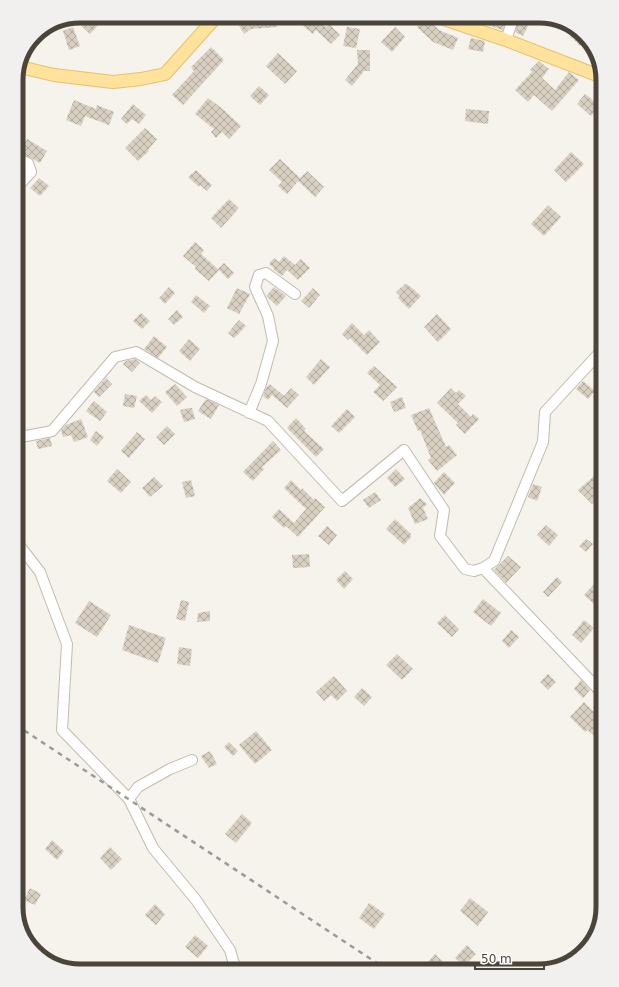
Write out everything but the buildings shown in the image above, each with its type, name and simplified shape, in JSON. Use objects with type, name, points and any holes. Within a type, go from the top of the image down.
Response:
[{"type":"main road","points":[[24,68],[54,75],[113,82],[141,79],[165,74],[211,23]]},
{"type":"main road","points":[[468,23],[506,40],[595,74]]},
{"type":"street","points":[[506,40],[512,23]]},
{"type":"street","points":[[23,161],[28,163],[31,172],[23,181]]},
{"type":"street","points":[[249,412],[261,384],[273,341],[268,316],[255,287],[259,275],[266,273],[295,294]]},
{"type":"street","points":[[23,437],[52,431],[115,357],[136,352],[195,387],[268,421],[342,501],[404,450],[444,510],[440,536],[465,569],[474,571],[483,568],[494,560],[543,442],[545,412],[596,357]]},
{"type":"street","points":[[23,550],[40,572],[67,644],[62,730],[129,800],[153,848],[196,900],[230,950],[234,964]]},
{"type":"street","points":[[483,568],[596,687]]},
{"type":"street","points":[[129,800],[138,787],[170,769],[192,760]]},
{"type":"railway","points":[[23,730],[378,964]]}]
